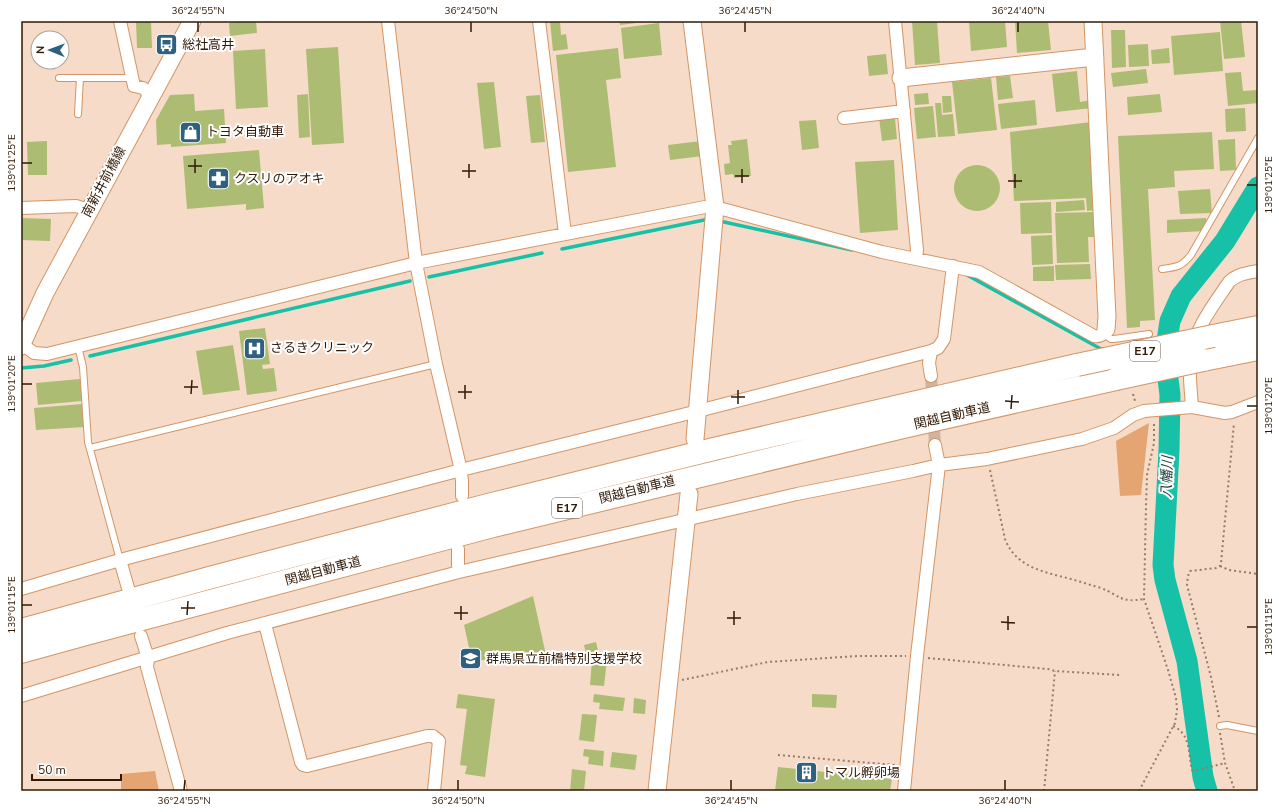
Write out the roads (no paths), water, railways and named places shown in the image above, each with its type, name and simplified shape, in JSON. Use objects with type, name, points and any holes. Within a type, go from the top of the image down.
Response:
[{"type":"highway","name":"関越自動車道","points":[[21,630],[209,578],[488,504],[714,449],[1077,365],[1258,327]]},
{"type":"highway","name":"関越自動車道","points":[[21,652],[493,526],[903,427],[1258,349]]},
{"type":"street","points":[[120,21],[134,86],[143,88],[151,96]]},
{"type":"street","name":"南新井前橋線","points":[[21,345],[39,305],[89,210],[192,21]]},
{"type":"street","points":[[388,21],[416,263],[436,364],[461,470],[462,496]]},
{"type":"street","points":[[539,21],[565,234]]},
{"type":"street","points":[[692,21],[715,207],[695,439]]},
{"type":"street","points":[[895,21],[917,250],[916,259]]},
{"type":"street","points":[[21,345],[34,353],[46,354],[416,263],[705,207],[715,207],[882,252],[979,272],[1094,336],[1101,336],[1105,332],[1107,317],[1093,21]]},
{"type":"street","points":[[901,78],[1095,58]]},
{"type":"street","points":[[844,118],[904,111]]},
{"type":"street","points":[[21,208],[76,206],[89,210]]},
{"type":"street","points":[[21,589],[120,560],[461,470],[931,351],[938,348],[944,339],[953,266]]},
{"type":"street","points":[[1189,407],[1190,362],[1192,347],[1199,328],[1229,282],[1234,277],[1240,274],[1258,271]]},
{"type":"street","points":[[931,351],[929,363],[931,376]]},
{"type":"street","points":[[21,696],[228,633],[459,572],[797,494],[939,465],[987,459],[1082,439],[1114,428],[1138,412],[1156,409],[1189,407],[1220,413],[1232,412],[1258,402]]},
{"type":"street","points":[[904,791],[917,656],[939,465],[935,445]]},
{"type":"street","points":[[657,791],[689,494]]},
{"type":"street","points":[[458,549],[459,572]]},
{"type":"street","points":[[120,560],[128,588]]},
{"type":"street","points":[[265,624],[303,765],[307,766],[427,736],[433,736],[439,741],[434,791]]},
{"type":"street","points":[[141,636],[148,658],[147,667],[181,791]]},
{"type":"lane","points":[[59,78],[132,77]]},
{"type":"lane","points":[[78,114],[80,78]]},
{"type":"lane","points":[[1162,269],[1175,268],[1183,265],[1192,255],[1258,138]]},
{"type":"lane","points":[[1105,332],[1111,339],[1149,334]]},
{"type":"lane","points":[[78,346],[83,367],[88,442],[120,560]]},
{"type":"lane","points":[[90,448],[436,364]]},
{"type":"lane","points":[[1220,726],[1227,725],[1258,731]]},
{"type":"waterway","name":"八幡川","points":[[1207,791],[1203,777],[1187,661],[1165,580],[1163,565],[1169,450],[1170,395],[1165,354],[1170,321],[1181,296],[1225,241],[1258,187]]},
{"type":"waterway","points":[[562,249],[709,219]]},
{"type":"waterway","points":[[724,222],[852,250]]},
{"type":"waterway","points":[[429,277],[542,253]]},
{"type":"waterway","points":[[967,275],[1101,349],[1105,349]]},
{"type":"waterway","points":[[90,356],[410,281]]},
{"type":"waterway","points":[[21,368],[44,366],[71,360]]},
{"type":"tunnel","points":[[931,376],[935,445]]},
{"type":"place","name":"総社高井","points":[[167,45]]},
{"type":"place","name":"トヨタ自動車","points":[[191,132]]},
{"type":"place","name":"クスリのアオキ","points":[[218,179]]},
{"type":"place","name":"さるきクリニック","points":[[255,348]]},
{"type":"place","name":"群馬県立前橋特別支援学校","points":[[470,659]]},
{"type":"place","name":"トマル孵卵場","points":[[806,773]]}]
